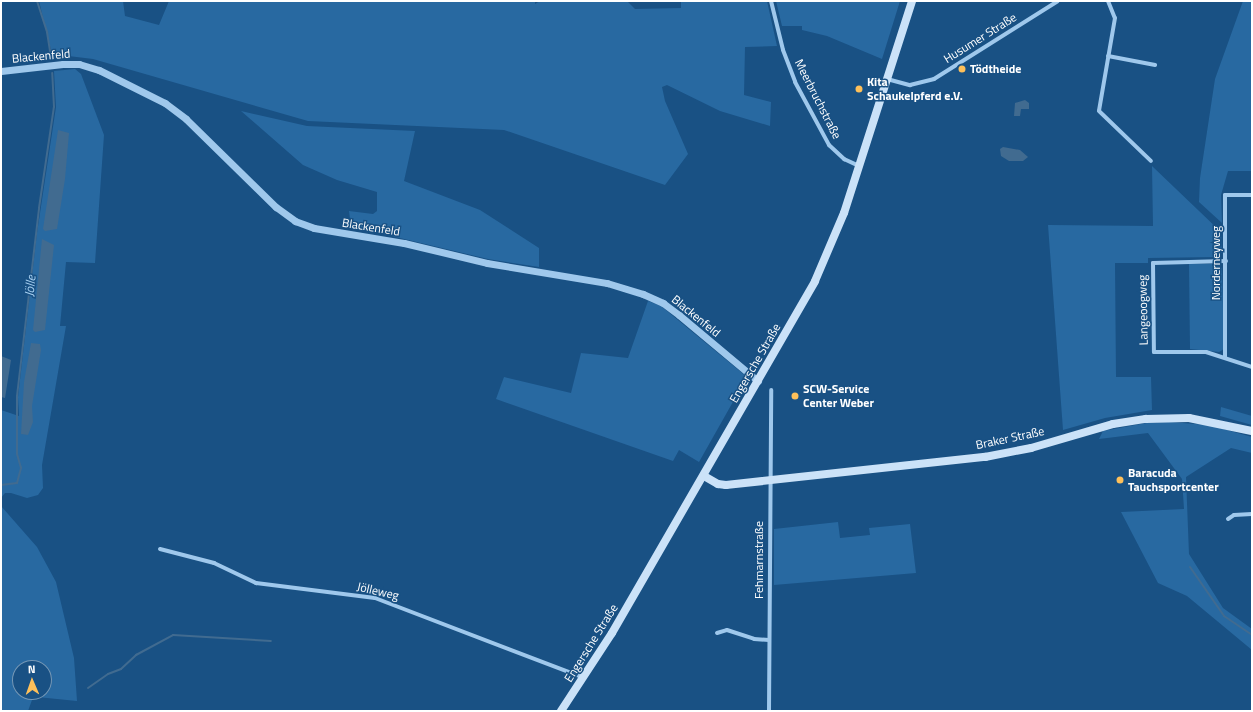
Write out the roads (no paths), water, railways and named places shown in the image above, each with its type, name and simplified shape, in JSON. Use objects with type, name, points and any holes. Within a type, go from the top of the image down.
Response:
[{"type":"main road","name":"Engersche Straße","points":[[561,711],[584,678],[704,476],[803,303],[825,260],[859,166],[912,1]]},
{"type":"main road","name":"Braker Straße","points":[[704,476],[722,485],[1002,454],[1113,424],[1146,419],[1189,418],[1252,431]]},
{"type":"street","name":"Meerbruchstraße","points":[[771,1],[783,50],[795,82],[829,145],[844,159],[859,166]]},
{"type":"street","name":"Husumer Straße","points":[[887,80],[910,85],[934,79],[1058,1]]},
{"type":"street","points":[[1108,1],[1115,18],[1099,111],[1151,161]]},
{"type":"street","points":[[1108,56],[1155,65]]},
{"type":"street","name":"Blackenfeld","points":[[1,71],[63,64],[79,64],[99,70],[165,103],[186,119],[276,207],[296,221],[314,228],[404,243],[516,269],[607,283],[643,294],[663,303],[680,315],[758,381]]},
{"type":"street","name":"Norderneyweg","points":[[1225,357],[1225,195],[1252,195]]},
{"type":"street","name":"Langeoogweg","points":[[1226,261],[1154,263],[1152,268],[1154,352],[1199,351],[1225,357],[1252,367]]},
{"type":"street","points":[[770,480],[771,390]]},
{"type":"street","name":"Fehmarnstraße","points":[[769,711],[770,480]]},
{"type":"street","points":[[1228,519],[1234,515],[1252,514]]},
{"type":"street","name":"Jölleweg","points":[[160,549],[214,563],[256,583],[375,598],[584,678]]},
{"type":"street","points":[[717,633],[727,630],[754,639],[769,640]]},
{"type":"waterway","name":"Jölle","points":[[37,1],[47,32],[51,57]]},
{"type":"waterway","name":"Jölle","points":[[1,485],[17,483],[21,468],[17,454],[17,396],[39,208],[54,107],[52,73]]},
{"type":"waterway","points":[[1190,567],[1224,616],[1252,635]]},
{"type":"waterway","points":[[88,688],[108,674],[121,669],[136,655],[173,635],[271,641]]},
{"type":"place","name":"Tödtheide","points":[[962,69]]},
{"type":"place","name":"Kita Schaukelpferd e.V.","points":[[859,89]]},
{"type":"place","name":"SCW-Service Center Weber","points":[[795,396]]},
{"type":"place","name":"Baracuda Tauchsportcenter","points":[[1120,480]]}]
